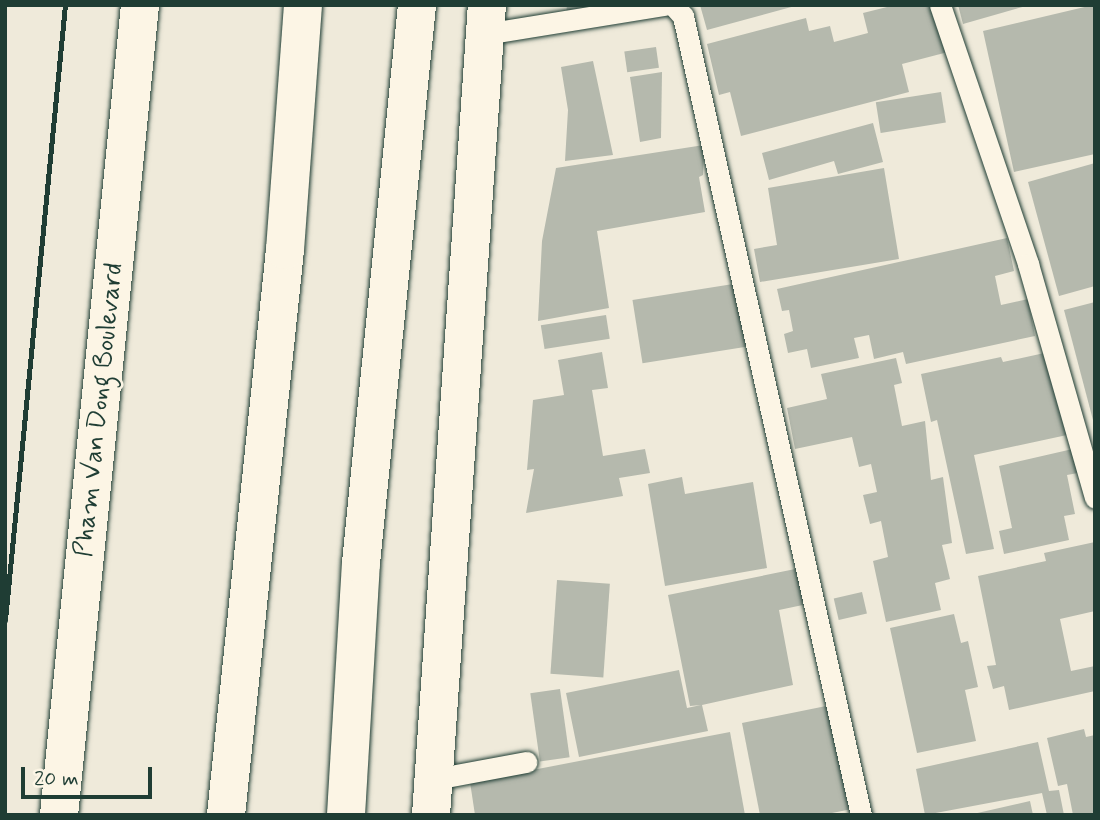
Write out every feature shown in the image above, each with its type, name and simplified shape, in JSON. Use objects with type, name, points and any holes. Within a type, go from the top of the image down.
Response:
[{"type":"main road","name":"Pham Van Dong Boulevard","points":[[59,815],[140,5]]},
{"type":"main road","points":[[226,815],[285,250],[303,5]]},
{"type":"main road","points":[[346,815],[361,563],[417,5]]},
{"type":"main road","points":[[433,797],[486,20]]},
{"type":"lane","points":[[486,20],[665,5]]},
{"type":"lane","points":[[673,5],[683,16],[861,815]]},
{"type":"lane","points":[[940,5],[1089,451],[1095,498]]},
{"type":"lane","points":[[433,797],[526,762]]},
{"type":"building","points":[[567,5],[620,5],[566,15]]},
{"type":"building","points":[[700,5],[795,5],[795,6],[707,30]]},
{"type":"building","points":[[895,5],[943,5],[948,52],[902,64],[909,92],[741,136],[730,92],[719,95],[707,44],[806,18],[809,31],[830,26],[834,42],[868,33],[863,13]]},
{"type":"building","points":[[958,5],[1026,5],[1026,6],[963,24]]},
{"type":"building","points":[[1093,5],[1095,154],[1014,172],[983,31]]},
{"type":"building","points":[[656,47],[659,68],[627,72],[624,51]]},
{"type":"building","points":[[593,61],[613,155],[565,161],[568,110],[561,67]]},
{"type":"building","points":[[662,72],[661,138],[640,142],[630,77]]},
{"type":"building","points":[[941,92],[946,123],[881,133],[876,102]]},
{"type":"building","points":[[873,123],[883,162],[838,174],[834,161],[769,180],[762,153]]},
{"type":"building","points":[[704,145],[703,175],[699,177],[705,212],[597,231],[609,308],[538,321],[542,241],[556,168]]},
{"type":"building","points":[[1095,163],[1095,286],[1059,296],[1028,182]]},
{"type":"building","points":[[884,168],[899,259],[760,282],[754,249],[777,245],[768,188]]},
{"type":"building","points":[[1007,238],[1014,271],[995,276],[1001,305],[1028,299],[1035,336],[906,364],[903,352],[874,359],[869,335],[854,338],[859,358],[811,368],[807,349],[788,353],[784,334],[793,331],[789,310],[782,311],[777,289]]},
{"type":"building","points":[[752,281],[762,344],[643,363],[632,300]]},
{"type":"building","points":[[1095,302],[1095,424],[1094,424],[1064,310]]},
{"type":"building","points":[[606,315],[610,339],[545,349],[541,325]]},
{"type":"building","points":[[602,352],[608,388],[592,390],[603,456],[645,449],[650,473],[619,478],[623,496],[526,513],[534,469],[527,470],[533,400],[564,395],[558,360]]},
{"type":"building","points":[[1049,352],[1067,435],[974,455],[994,549],[966,554],[937,420],[931,422],[921,374],[1001,357],[1003,362]]},
{"type":"building","points":[[896,358],[902,383],[894,385],[902,426],[925,421],[931,480],[943,477],[952,543],[942,545],[950,579],[935,583],[941,610],[886,622],[873,561],[888,557],[881,521],[870,524],[863,495],[877,492],[871,464],[859,467],[852,437],[795,449],[787,408],[827,399],[821,374]]},
{"type":"building","points":[[1077,448],[1083,472],[1067,475],[1075,514],[1064,516],[1069,540],[1004,554],[999,531],[1012,528],[999,466]]},
{"type":"building","points":[[682,477],[685,494],[753,482],[767,568],[665,586],[648,484]]},
{"type":"building","points":[[1095,542],[1095,611],[1060,619],[1071,671],[1095,666],[1095,691],[1009,710],[1004,686],[993,689],[987,666],[996,665],[978,576],[1046,561],[1044,553]]},
{"type":"building","points":[[810,566],[817,602],[779,610],[793,685],[702,705],[708,731],[579,757],[566,693],[679,670],[687,708],[701,705],[690,706],[668,595]]},
{"type":"building","points":[[557,580],[610,584],[603,677],[550,674]]},
{"type":"building","points":[[862,592],[867,613],[839,620],[834,599]]},
{"type":"building","points":[[954,614],[961,643],[968,641],[978,687],[965,690],[976,741],[917,753],[890,628]]},
{"type":"building","points":[[560,689],[570,757],[540,762],[530,693]]},
{"type":"building","points":[[841,703],[862,807],[822,815],[760,815],[742,723]]},
{"type":"building","points":[[1084,729],[1086,737],[1095,735],[1095,815],[1073,815],[1067,784],[1058,786],[1047,738]]},
{"type":"building","points":[[730,732],[745,815],[475,815],[470,782]]},
{"type":"building","points":[[1038,742],[1049,791],[1059,790],[1064,815],[1047,815],[1042,793],[925,815],[916,769]]},
{"type":"building","points":[[1030,801],[1033,815],[973,815],[973,814]]},
{"type":"railway","points":[[5,620],[65,5]]}]
